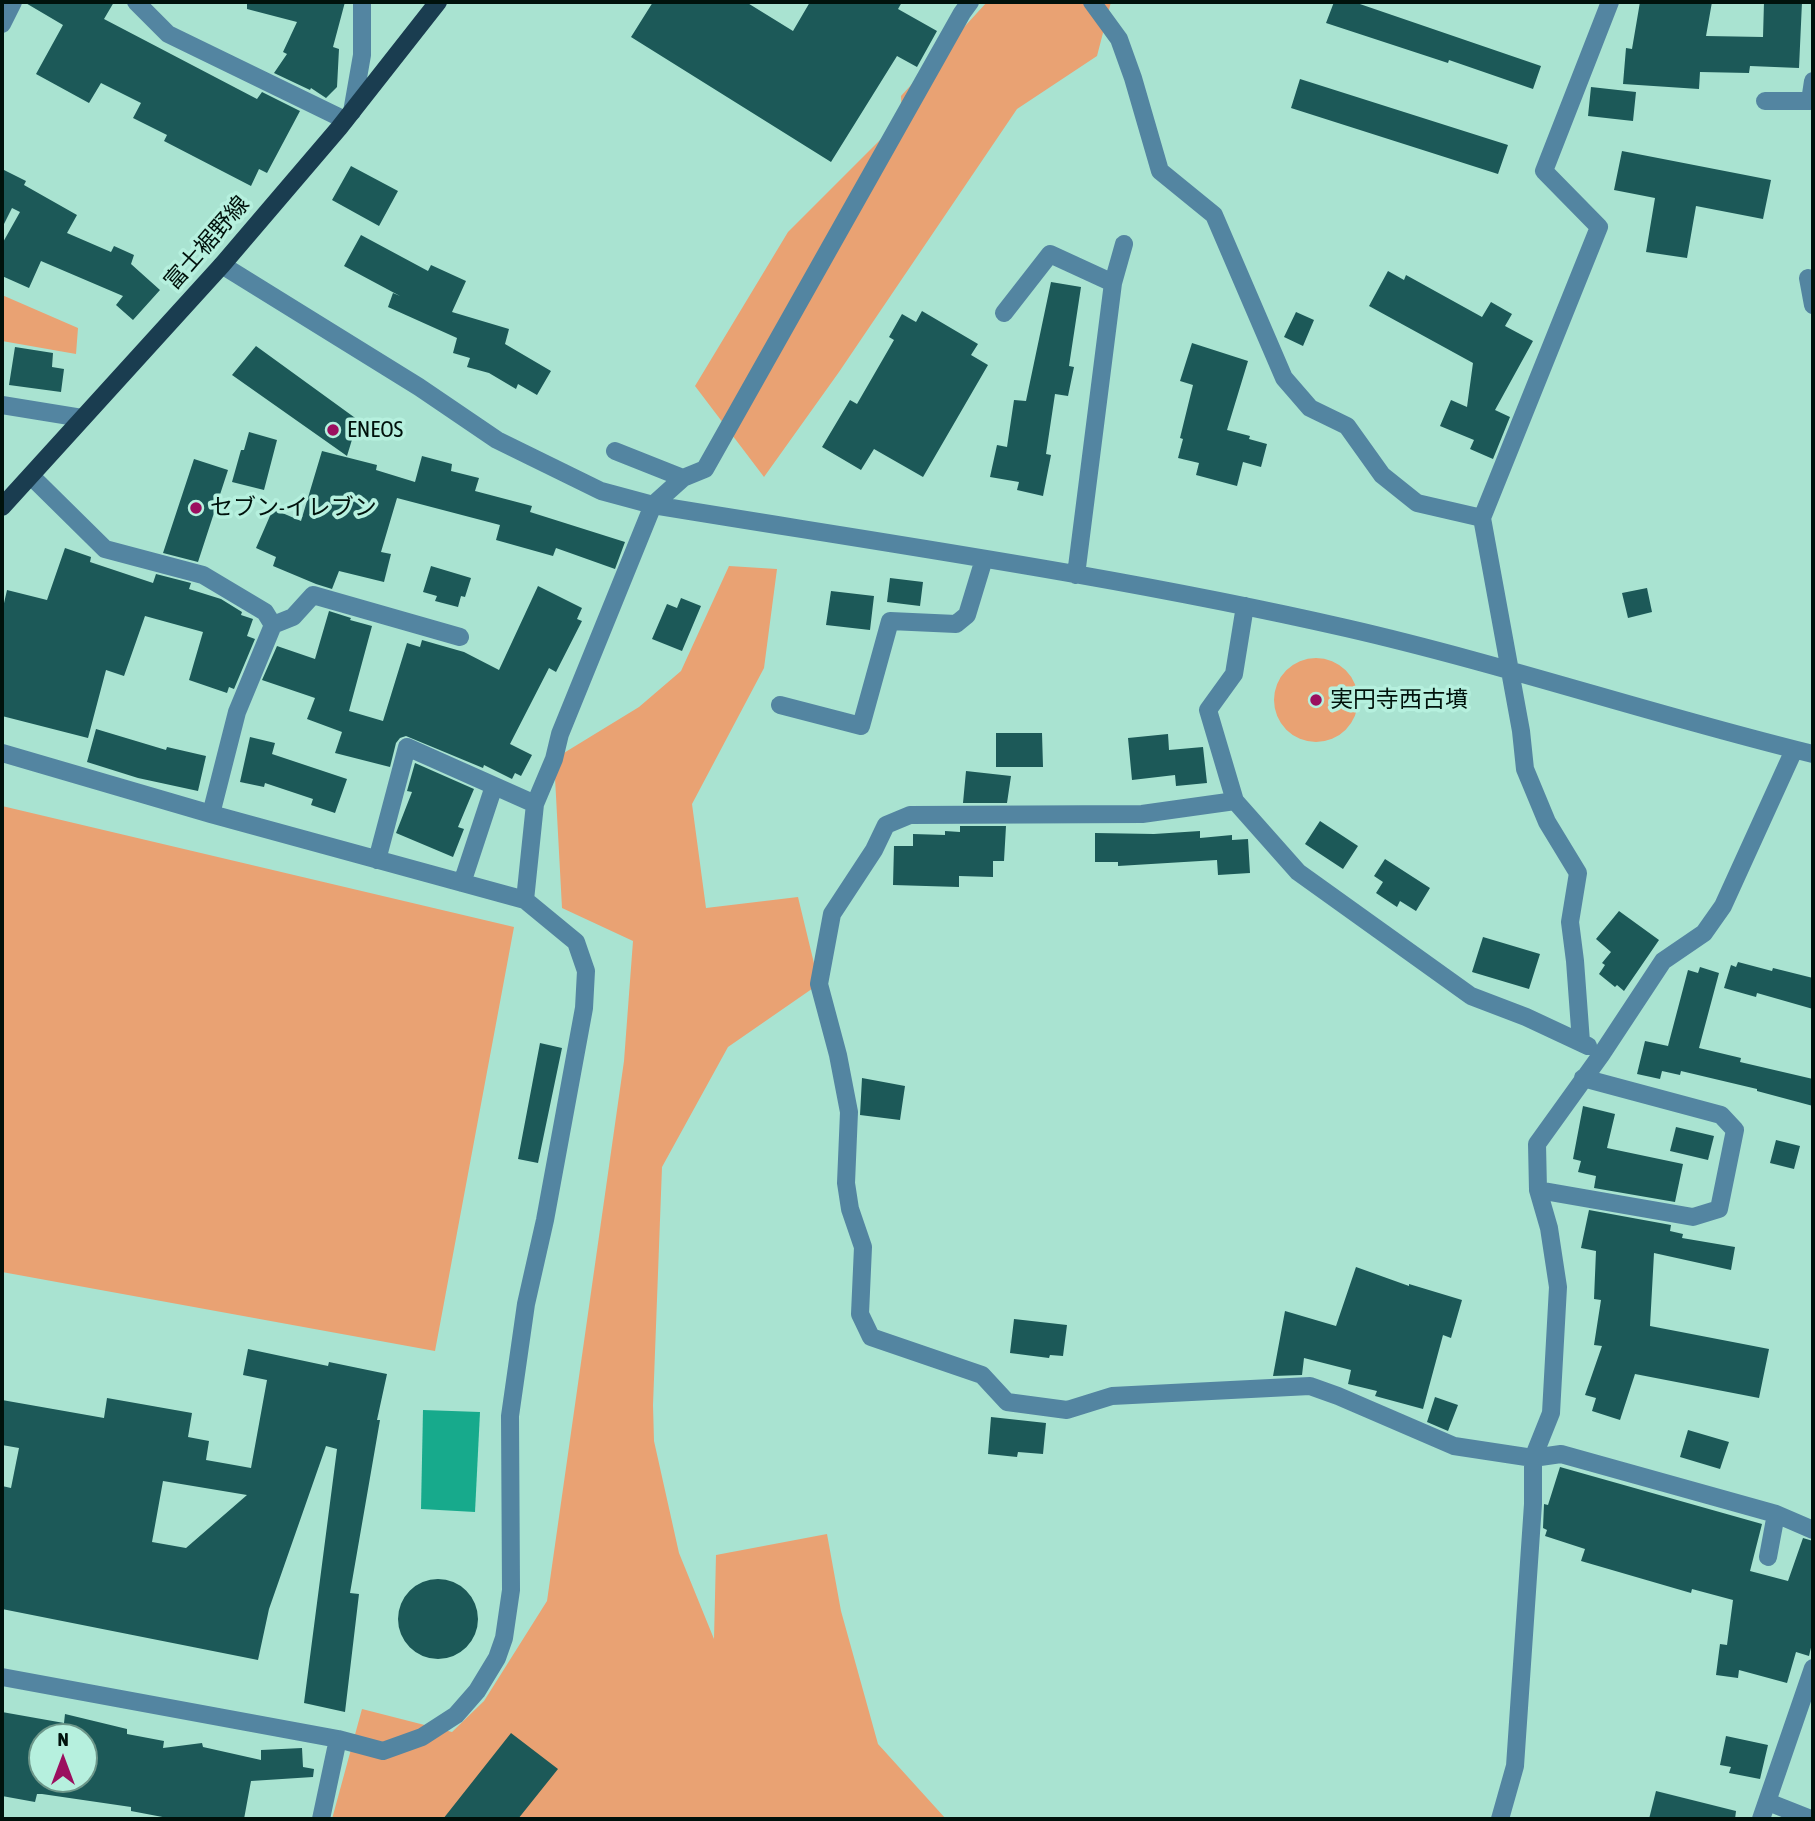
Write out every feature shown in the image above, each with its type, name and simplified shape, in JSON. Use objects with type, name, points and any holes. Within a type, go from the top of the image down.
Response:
[{"type":"main road","name":"富士裾野線","points":[[2,507],[222,265],[349,116],[438,2]]},
{"type":"street","points":[[2,24],[13,2]]},
{"type":"street","points":[[136,2],[168,34],[349,116],[362,55],[362,2]]},
{"type":"street","points":[[1092,2],[1119,39],[1160,171],[1214,215],[1284,378],[1310,408],[1347,426],[1382,475],[1417,503],[1482,518]]},
{"type":"street","points":[[1581,1041],[1576,961],[1570,922],[1578,873],[1547,822],[1525,769],[1521,731],[1482,518],[1600,227],[1544,171],[1610,2]]},
{"type":"street","points":[[525,900],[536,804],[554,759],[560,734],[653,505],[683,478],[705,469],[960,5]]},
{"type":"street","points":[[1765,101],[1810,101],[1813,81]]},
{"type":"street","points":[[1076,575],[1113,283],[1124,244]]},
{"type":"street","points":[[1004,313],[1050,254],[1113,283]]},
{"type":"street","points":[[222,265],[419,387],[497,440],[601,491],[653,505],[984,559],[1245,606],[1350,629],[1813,754]]},
{"type":"street","points":[[1808,278],[1813,305]]},
{"type":"street","points":[[2,405],[82,418]]},
{"type":"street","points":[[615,451],[683,478]]},
{"type":"street","points":[[31,476],[105,549],[203,575],[265,612],[272,625]]},
{"type":"street","points":[[780,705],[861,726],[890,621],[956,624],[967,615],[984,559]]},
{"type":"street","points":[[211,814],[237,712],[272,625],[293,617],[313,595],[460,637]]},
{"type":"street","points":[[1245,606],[1234,674],[1208,710],[1235,801],[1298,872],[1471,996],[1581,1041],[1601,1055]]},
{"type":"street","points":[[377,860],[407,747],[536,804]]},
{"type":"street","points":[[1500,1819],[1514,1766],[1533,1504],[1533,1458],[1551,1413],[1558,1287],[1549,1228],[1538,1190],[1537,1144],[1601,1055],[1663,961],[1704,933],[1723,906],[1794,750]]},
{"type":"street","points":[[2,753],[211,814],[525,900],[576,942],[586,971],[584,1008],[545,1220],[526,1304],[510,1416],[512,1590],[507,1631],[497,1658],[477,1691],[456,1715],[422,1737],[383,1751],[338,1739],[2,1677]]},
{"type":"street","points":[[462,883],[494,786]]},
{"type":"street","points":[[1235,801],[1142,814],[910,815],[886,825],[874,850],[832,914],[819,984],[838,1055],[849,1112],[846,1183],[850,1209],[863,1247],[860,1314],[871,1337],[982,1375],[1007,1402],[1067,1410],[1112,1395],[1310,1386],[1338,1395],[1454,1446],[1533,1458],[1561,1454],[1776,1514],[1813,1530]]},
{"type":"street","points":[[1538,1190],[1693,1217],[1719,1209],[1735,1130],[1721,1115],[1583,1078]]},
{"type":"street","points":[[1768,1557],[1776,1514]]},
{"type":"street","points":[[1761,1819],[1813,1668]]},
{"type":"street","points":[[321,1819],[338,1739]]},
{"type":"street","points":[[1768,1802],[1811,1819]]},
{"type":"shaded area","points":[[987,2],[1111,2],[1097,56],[1017,109],[839,372],[764,477],[695,386],[788,232],[902,118],[901,96]]},
{"type":"shaded area","points":[[2,295],[78,328],[76,354],[2,341]]},
{"type":"shaded area","points":[[729,566],[777,569],[764,668],[692,804],[706,908],[798,897],[819,984],[728,1047],[662,1167],[654,1441],[679,1553],[714,1639],[716,1555],[827,1534],[841,1611],[878,1744],[946,1819],[332,1819],[362,1709],[452,1732],[484,1701],[547,1601],[624,1061],[633,941],[562,908],[554,759],[639,707],[681,671]]},
{"type":"shaded area","name":"実円寺西古墳","points":[[1308,658],[1324,658],[1340,665],[1351,676],[1358,692],[1355,716],[1346,730],[1324,742],[1308,742],[1292,735],[1281,724],[1274,708],[1274,692],[1281,676],[1292,665]]},
{"type":"shaded area","points":[[2,806],[514,927],[435,1351],[2,1272]]},
{"type":"shaded area","points":[[423,1410],[480,1412],[475,1512],[421,1509]]},
{"type":"building","points":[[24,2],[114,2],[104,19],[257,99],[262,92],[300,111],[267,173],[259,169],[251,186],[164,141],[167,135],[133,118],[141,103],[101,83],[89,103],[36,74],[63,25]]},
{"type":"building","points":[[247,2],[345,2],[333,47],[339,49],[337,87],[326,98],[311,88],[310,90],[274,73],[287,54],[283,52],[297,22],[247,9]]},
{"type":"building","points":[[653,2],[746,2],[793,31],[810,2],[902,2],[898,9],[937,31],[917,67],[897,56],[831,162],[631,37]]},
{"type":"building","points":[[1334,2],[1354,2],[1541,66],[1533,89],[1449,60],[1448,63],[1326,23]]},
{"type":"building","points":[[1640,2],[1712,2],[1706,36],[1763,37],[1764,2],[1802,2],[1799,68],[1750,66],[1749,73],[1700,72],[1699,89],[1623,84],[1626,48],[1632,49]]},
{"type":"building","points":[[1300,79],[1508,145],[1498,174],[1291,108]]},
{"type":"building","points":[[1591,87],[1636,92],[1633,121],[1588,116]]},
{"type":"building","points":[[1622,151],[1771,180],[1763,219],[1696,206],[1687,258],[1646,252],[1655,198],[1614,190]]},
{"type":"building","points":[[351,166],[398,191],[379,226],[332,200]]},
{"type":"building","points":[[2,169],[26,181],[24,185],[77,215],[67,233],[111,252],[114,246],[134,255],[131,264],[160,290],[133,320],[116,305],[123,296],[41,261],[29,288],[2,276],[2,244],[20,212],[12,208],[2,228]]},
{"type":"building","points":[[361,235],[428,271],[431,265],[466,281],[452,312],[509,329],[505,344],[551,371],[537,395],[518,384],[516,389],[489,373],[467,367],[470,358],[453,353],[457,338],[388,307],[393,293],[400,296],[344,266]]},
{"type":"building","points":[[1388,271],[1404,280],[1406,275],[1482,317],[1491,302],[1512,314],[1505,326],[1533,341],[1495,410],[1510,417],[1493,459],[1470,449],[1474,440],[1440,426],[1451,400],[1467,407],[1473,363],[1369,306]]},
{"type":"building","points":[[1051,282],[1081,287],[1069,366],[1074,367],[1068,396],[1055,394],[1046,454],[1051,455],[1043,496],[1017,490],[1019,482],[990,477],[997,445],[1007,447],[1014,400],[1026,401]]},
{"type":"building","points":[[922,311],[978,344],[971,355],[988,365],[923,477],[874,449],[861,470],[822,447],[850,400],[857,404],[894,340],[889,337],[902,314],[916,322]]},
{"type":"building","points":[[1296,312],[1314,320],[1303,346],[1284,337]]},
{"type":"building","points":[[1192,343],[1248,361],[1227,430],[1267,444],[1261,467],[1243,462],[1237,486],[1196,475],[1199,463],[1178,458],[1193,385],[1180,381]]},
{"type":"building","name":"ENEOS","points":[[256,346],[358,420],[347,456],[232,375]]},
{"type":"building","points":[[15,347],[53,353],[52,367],[64,369],[61,392],[9,385]]},
{"type":"building","points":[[249,432],[277,440],[264,490],[232,482]]},
{"type":"building","points":[[322,451],[377,465],[376,470],[415,482],[422,456],[452,464],[451,471],[479,478],[475,491],[532,506],[530,512],[625,542],[615,569],[556,548],[553,556],[496,540],[500,525],[397,498],[381,552],[391,554],[384,582],[339,571],[332,589],[273,566],[276,557],[256,548],[273,509],[301,521]]},
{"type":"building","name":"セブン-イレブン","points":[[194,459],[228,470],[198,562],[163,553]]},
{"type":"building","points":[[65,548],[91,557],[90,562],[153,583],[156,574],[191,583],[189,589],[221,599],[242,612],[241,615],[253,619],[247,636],[255,639],[234,689],[229,687],[227,693],[189,680],[203,632],[145,616],[124,676],[106,670],[88,738],[2,716],[2,612],[7,590],[47,600]]},
{"type":"building","points":[[431,566],[471,578],[465,597],[461,596],[458,607],[435,601],[437,596],[423,592]]},
{"type":"building","points":[[890,578],[923,582],[920,606],[887,602]]},
{"type":"building","points":[[538,586],[582,608],[577,619],[582,621],[556,672],[549,668],[510,744],[532,755],[521,776],[515,773],[512,779],[484,765],[483,768],[406,736],[396,743],[390,767],[335,753],[342,732],[307,719],[315,698],[262,680],[277,646],[315,659],[329,611],[351,618],[350,620],[372,626],[349,711],[383,721],[407,643],[420,647],[422,640],[464,652],[499,670]]},
{"type":"building","points":[[1647,588],[1652,612],[1628,618],[1622,593]]},
{"type":"building","points":[[831,591],[874,596],[870,630],[826,625]]},
{"type":"building","points":[[681,598],[701,606],[682,651],[652,639],[667,604],[677,608]]},
{"type":"building","points":[[96,729],[166,750],[167,747],[206,756],[198,791],[138,778],[87,762]]},
{"type":"building","points":[[996,733],[1042,733],[1043,767],[996,767]]},
{"type":"building","points":[[1168,734],[1169,750],[1203,747],[1207,783],[1176,786],[1175,775],[1132,780],[1128,738]]},
{"type":"building","points":[[250,737],[275,743],[272,754],[347,779],[335,813],[311,805],[313,799],[265,783],[264,787],[240,782]]},
{"type":"building","points":[[415,763],[474,789],[458,827],[464,829],[453,857],[396,833],[412,792],[407,791]]},
{"type":"building","points":[[966,771],[1011,776],[1007,803],[963,803]]},
{"type":"building","points":[[1320,821],[1358,846],[1343,869],[1305,844]]},
{"type":"building","points":[[960,826],[1006,826],[1004,861],[993,861],[993,877],[959,876],[959,887],[893,885],[894,846],[913,846],[913,834],[945,835],[945,831],[960,832]]},
{"type":"building","points":[[1200,831],[1200,838],[1232,835],[1232,840],[1248,839],[1250,873],[1218,875],[1217,860],[1118,866],[1118,862],[1095,862],[1095,833],[1154,834]]},
{"type":"building","points":[[1385,859],[1430,888],[1416,911],[1400,901],[1397,907],[1376,893],[1383,882],[1374,876]]},
{"type":"building","points":[[1619,911],[1659,940],[1624,991],[1599,974],[1605,965],[1602,963],[1611,952],[1596,939]]},
{"type":"building","points":[[1483,937],[1540,954],[1529,989],[1472,972]]},
{"type":"building","points":[[1738,962],[1813,978],[1813,1009],[1757,993],[1756,997],[1724,988],[1731,965],[1736,967]]},
{"type":"building","points":[[1700,967],[1719,973],[1699,1048],[1741,1058],[1740,1062],[1813,1079],[1813,1106],[1681,1071],[1680,1075],[1662,1071],[1660,1079],[1637,1074],[1645,1041],[1668,1046],[1688,970],[1698,973]]},
{"type":"building","points":[[540,1043],[562,1048],[538,1163],[518,1159]]},
{"type":"building","points":[[862,1078],[905,1086],[900,1120],[860,1115]]},
{"type":"building","points":[[1583,1106],[1615,1114],[1607,1148],[1683,1164],[1675,1202],[1594,1188],[1596,1176],[1578,1172],[1581,1161],[1573,1159]]},
{"type":"building","points":[[1676,1127],[1714,1136],[1708,1160],[1670,1151]]},
{"type":"building","points":[[1776,1140],[1800,1146],[1794,1169],[1770,1163]]},
{"type":"building","points":[[1589,1210],[1671,1225],[1670,1231],[1683,1234],[1682,1238],[1735,1247],[1731,1270],[1654,1253],[1650,1326],[1769,1349],[1759,1398],[1635,1374],[1620,1420],[1592,1411],[1596,1398],[1585,1395],[1602,1346],[1594,1345],[1601,1300],[1594,1299],[1596,1251],[1581,1248]]},
{"type":"building","points":[[1356,1267],[1409,1286],[1462,1300],[1451,1338],[1443,1335],[1423,1409],[1375,1396],[1377,1391],[1348,1384],[1351,1370],[1304,1358],[1302,1375],[1273,1376],[1285,1311],[1336,1326]]},
{"type":"building","points":[[1014,1319],[1067,1325],[1063,1356],[1050,1355],[1049,1358],[1010,1353]]},
{"type":"building","points":[[248,1349],[328,1366],[329,1362],[387,1374],[377,1420],[380,1420],[350,1593],[359,1594],[345,1712],[304,1703],[337,1449],[326,1446],[269,1609],[258,1660],[2,1609],[2,1486],[11,1488],[19,1448],[2,1445],[2,1400],[104,1418],[107,1398],[192,1413],[188,1437],[209,1441],[206,1460],[251,1468],[267,1380],[243,1375]],"holes":[[[163,1481],[247,1495],[186,1548],[152,1542]]]},
{"type":"building","points":[[1435,1397],[1458,1405],[1448,1431],[1427,1422]]},
{"type":"building","points":[[991,1417],[1046,1423],[1043,1454],[1018,1452],[1017,1457],[988,1454]]},
{"type":"building","points":[[1688,1430],[1729,1442],[1720,1469],[1680,1457]]},
{"type":"building","points":[[1560,1467],[1762,1524],[1750,1571],[1788,1581],[1803,1538],[1813,1541],[1813,1639],[1809,1656],[1796,1652],[1787,1683],[1739,1670],[1738,1678],[1716,1675],[1720,1644],[1727,1645],[1733,1600],[1692,1589],[1691,1593],[1581,1561],[1585,1549],[1545,1536],[1547,1530],[1543,1528],[1544,1504],[1548,1505]]},
{"type":"building","points":[[438,1579],[453,1582],[466,1591],[475,1604],[478,1619],[475,1634],[466,1647],[453,1656],[438,1659],[423,1656],[410,1647],[401,1634],[398,1619],[401,1604],[410,1591],[423,1582]]},
{"type":"building","points":[[2,1712],[64,1723],[65,1714],[127,1729],[127,1734],[164,1741],[163,1748],[202,1743],[203,1747],[261,1760],[261,1750],[302,1748],[303,1767],[314,1769],[313,1777],[251,1781],[244,1819],[173,1819],[131,1811],[131,1807],[42,1794],[37,1794],[35,1802],[2,1796]]},
{"type":"building","points":[[511,1733],[558,1769],[518,1819],[443,1819]]},
{"type":"building","points":[[1726,1736],[1768,1745],[1760,1779],[1729,1773],[1731,1767],[1720,1765]]},
{"type":"building","points":[[1656,1791],[1736,1811],[1735,1819],[1649,1819]]},
{"type":"place","name":"ENEOS","points":[[333,430]]},
{"type":"place","name":"セブン-イレブン","points":[[196,508]]},
{"type":"place","name":"実円寺西古墳","points":[[1316,700]]}]
